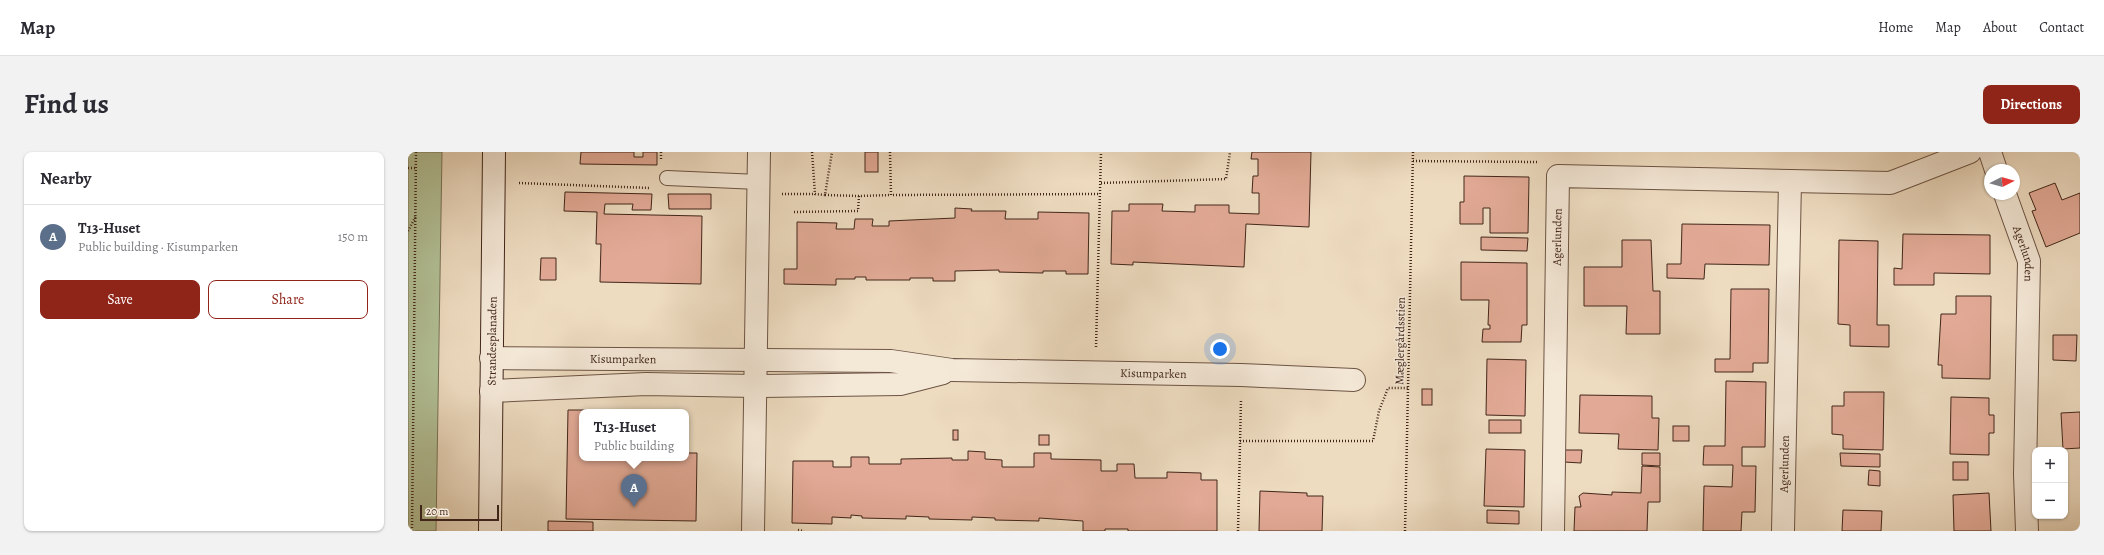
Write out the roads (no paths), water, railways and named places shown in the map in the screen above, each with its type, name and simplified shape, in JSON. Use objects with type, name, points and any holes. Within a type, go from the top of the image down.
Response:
[{"type":"street","name":"Strandesplanaden","points":[[490,531],[494,152]]},
{"type":"street","points":[[753,531],[759,152]]},
{"type":"street","points":[[1790,181],[1890,183],[1970,152]]},
{"type":"street","points":[[1990,152],[1994,164]]},
{"type":"street","name":"Agerlunden","points":[[1553,531],[1558,176],[1790,181],[1783,531]]},
{"type":"street","name":"Agerlunden","points":[[2007,200],[2029,260],[2025,474],[2027,531]]},
{"type":"street","name":"Kisumparken","points":[[491,358],[756,358],[891,361],[952,370],[1354,380]]},
{"type":"street","name":"Kisumparken","points":[[491,391],[646,384],[755,386],[900,384],[952,370]]},
{"type":"lane","points":[[664,172],[759,182]]},
{"type":"place","name":"T13-Huset","points":[[634,507]]}]
